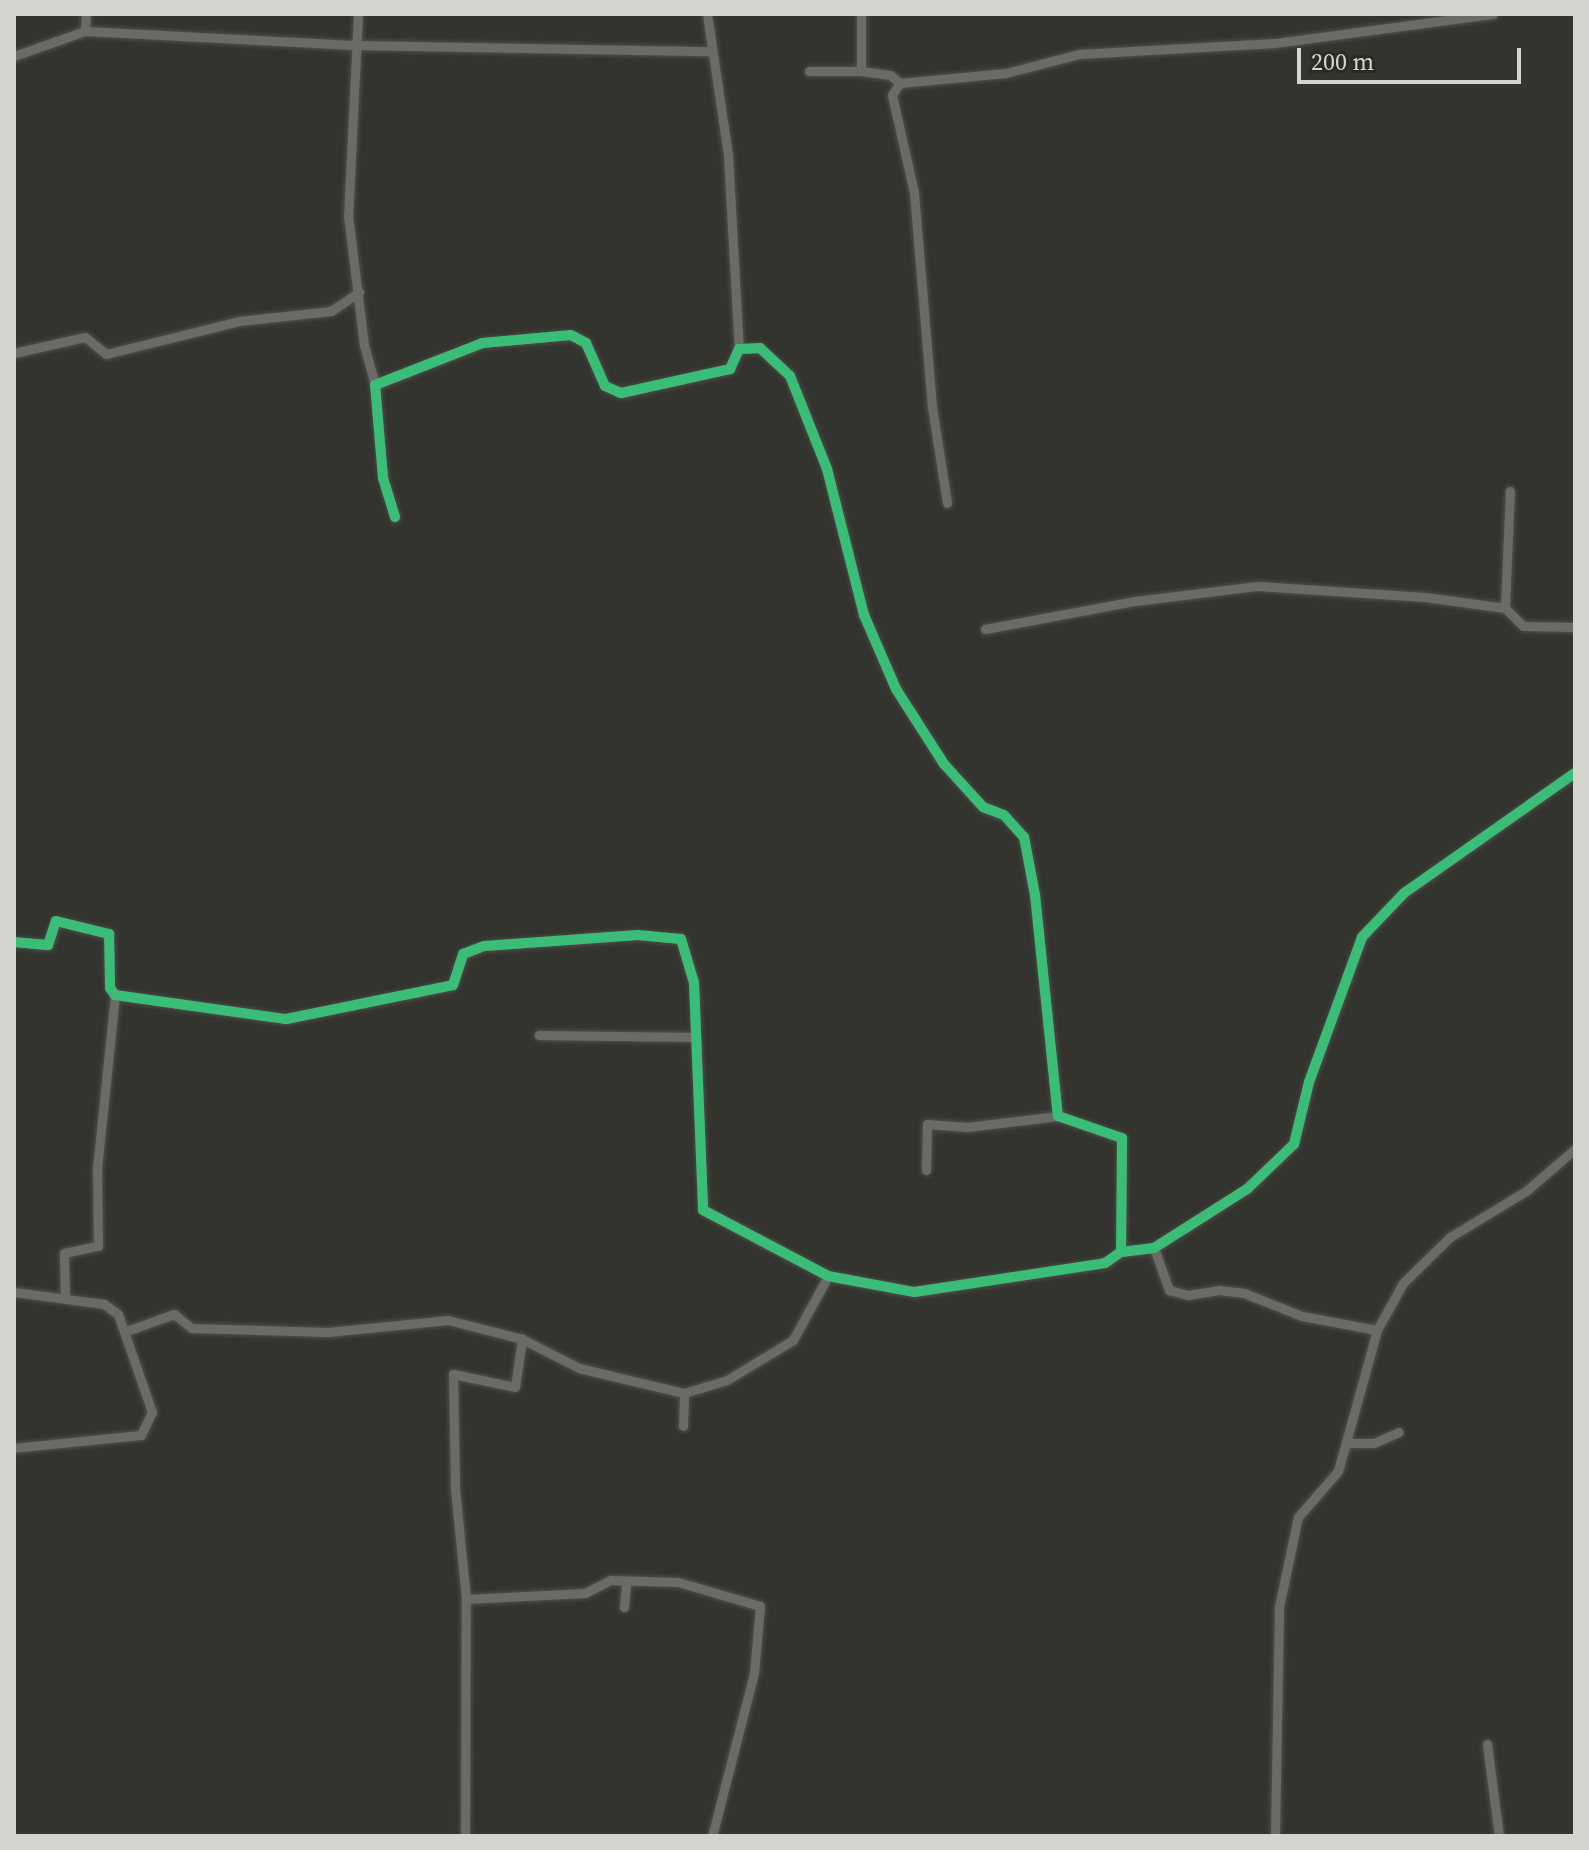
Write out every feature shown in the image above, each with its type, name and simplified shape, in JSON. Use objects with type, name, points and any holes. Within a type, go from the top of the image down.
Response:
[{"type":"street","points":[[85,31],[86,14]]},
{"type":"street","points":[[358,14],[354,45],[348,215],[364,345],[375,385],[383,478],[395,517]]},
{"type":"street","points":[[375,385],[482,343],[571,335],[586,343],[605,386],[621,393],[730,369],[739,349],[728,155],[709,51],[707,14]]},
{"type":"street","points":[[861,14],[861,71]]},
{"type":"street","points":[[809,71],[861,71],[890,75],[900,83],[1006,73],[1079,54],[1275,43],[1493,14]]},
{"type":"street","points":[[14,56],[85,31],[354,45],[709,51]]},
{"type":"street","points":[[900,83],[892,95],[914,193],[932,407],[947,503]]},
{"type":"street","points":[[14,353],[85,337],[106,354],[239,321],[331,311],[359,292]]},
{"type":"street","points":[[739,349],[760,348],[790,376],[827,469],[864,615],[896,689],[944,764],[983,807],[1004,815],[1024,837],[1035,895],[1058,1116]]},
{"type":"street","points":[[1505,608],[1510,491]]},
{"type":"street","points":[[985,629],[1135,601],[1258,586],[1425,597],[1505,608],[1523,626],[1575,627]]},
{"type":"street","points":[[115,995],[286,1019],[453,985],[463,954],[484,946],[668,935],[681,939],[694,983],[703,1210],[828,1276],[914,1292],[1105,1263],[1121,1252],[1154,1248],[1247,1189],[1287,1156],[1362,937],[1404,893],[1575,773]]},
{"type":"street","points":[[14,942],[48,945],[56,921],[109,934],[110,988],[115,995],[97,1169],[98,1246],[64,1253],[65,1298]]},
{"type":"street","points":[[539,1035],[695,1037]]},
{"type":"street","points":[[926,1170],[927,1124],[967,1127],[1058,1116],[1122,1138],[1121,1252]]},
{"type":"street","points":[[1275,1836],[1279,1607],[1298,1517],[1338,1471],[1377,1330],[1403,1283],[1450,1237],[1526,1191],[1575,1149]]},
{"type":"street","points":[[1154,1248],[1169,1290],[1188,1295],[1219,1290],[1244,1293],[1302,1316],[1377,1330]]},
{"type":"street","points":[[124,1332],[174,1314],[191,1328],[328,1332],[448,1320],[522,1339],[579,1368],[684,1393],[727,1380],[793,1340],[828,1276]]},
{"type":"street","points":[[14,1292],[104,1304],[118,1314],[152,1412],[141,1435],[14,1448]]},
{"type":"street","points":[[465,1836],[466,1599],[455,1488],[453,1374],[515,1387],[522,1339]]},
{"type":"street","points":[[683,1426],[684,1393]]},
{"type":"street","points":[[1346,1443],[1374,1443],[1399,1432]]},
{"type":"street","points":[[466,1599],[585,1593],[611,1580],[678,1582],[760,1606],[754,1673],[712,1836]]},
{"type":"street","points":[[624,1607],[626,1582]]},
{"type":"street","points":[[1487,1744],[1499,1836]]},
{"type":"cycle path","points":[[395,517],[383,478],[375,385],[482,343],[571,335],[586,343],[605,386],[621,393],[730,369],[739,349],[760,348],[790,376],[827,469],[864,615],[896,689],[944,764],[983,807],[1004,815],[1024,837],[1035,895],[1058,1116],[1122,1138],[1121,1252]]},
{"type":"cycle path","points":[[14,942],[48,945],[56,921],[109,934],[110,988],[115,995],[286,1019],[453,985],[463,954],[484,946],[638,935],[681,939],[694,983],[703,1210],[828,1276],[914,1292],[1105,1263],[1121,1252],[1154,1248],[1247,1189],[1294,1144],[1309,1082],[1362,937],[1404,893],[1575,773]]}]
